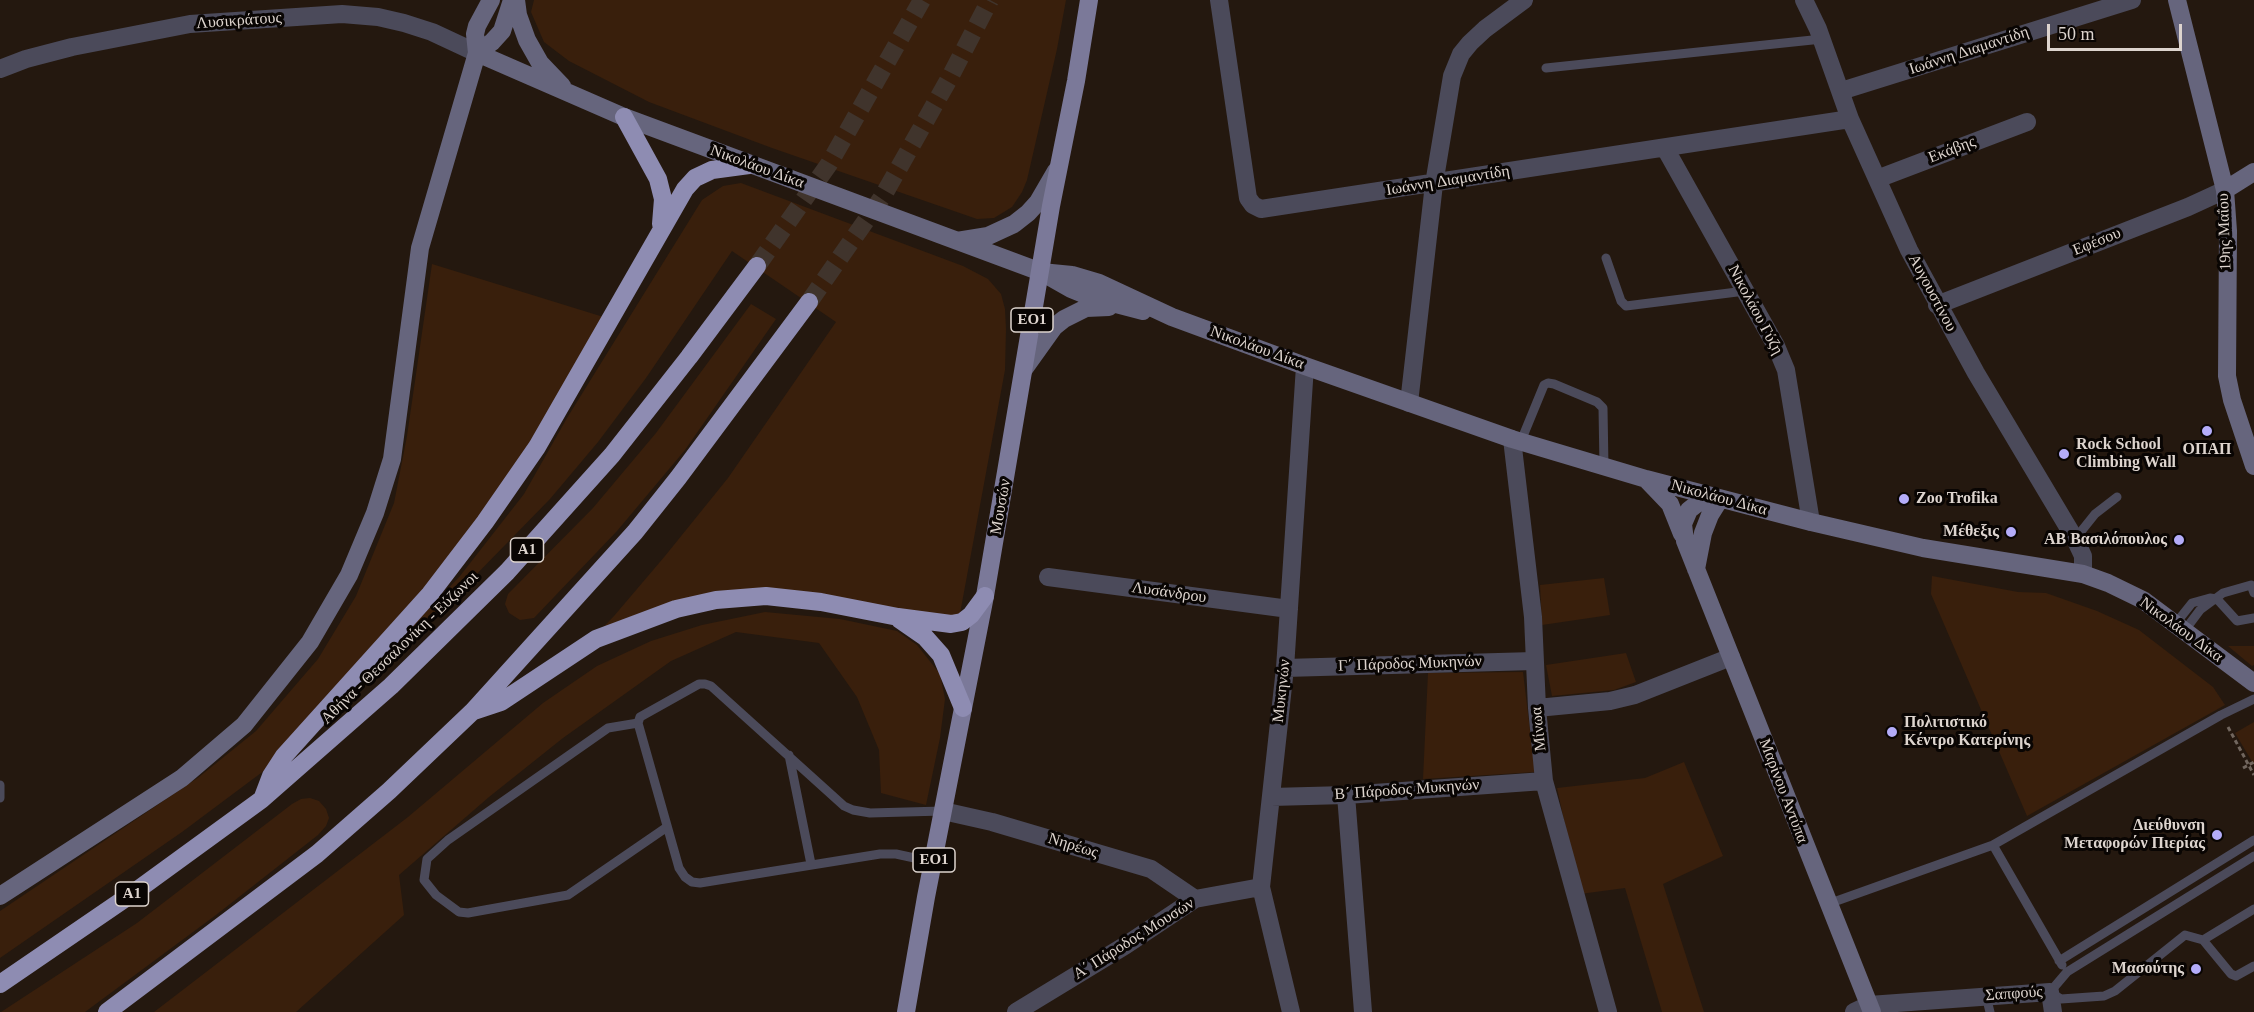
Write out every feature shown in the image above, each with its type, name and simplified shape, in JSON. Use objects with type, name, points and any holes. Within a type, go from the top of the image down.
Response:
[{"type":"highway","points":[[624,117],[658,179],[663,199],[660,231]]},
{"type":"highway","points":[[261,800],[271,776],[284,756],[430,594],[485,522],[537,447],[676,202],[695,178],[712,170],[749,165]]},
{"type":"highway","name":"Αθήνα - Θεσσαλονίκη - Εύζωνοι","points":[[0,984],[127,898],[261,800],[391,686],[507,572],[612,455],[757,266]]},
{"type":"highway","points":[[107,1012],[317,854],[389,791],[473,711],[634,532],[699,450],[809,302]]},
{"type":"highway","points":[[473,711],[501,702],[596,639],[637,622],[716,600],[766,596],[821,602],[898,618],[951,624],[962,622],[971,615],[986,596]]},
{"type":"highway","points":[[898,618],[925,637],[940,655],[963,708]]},
{"type":"main road","name":"Μουσών","points":[[906,1012],[933,862],[986,596],[1089,0]]},
{"type":"street","points":[[0,896],[182,778],[244,725],[310,642],[349,574],[375,513],[392,459],[420,248],[477,53],[475,34],[477,26],[491,0]]},
{"type":"street","points":[[477,53],[502,31],[514,0]]},
{"type":"street","points":[[514,0],[527,40],[540,63],[557,82],[578,98]]},
{"type":"street","name":"Ιωάννη Διαμαντίδη","points":[[1220,0],[1248,198],[1253,206],[1261,209],[1851,119]]},
{"type":"street","points":[[1409,403],[1434,184],[1452,76],[1456,63],[1470,43],[1485,28],[1524,0]]},
{"type":"street","name":"Αυγουστίνου","points":[[1804,0],[1822,39],[1851,119],[1899,230],[1937,305],[2075,538],[2083,556],[2083,574]]},
{"type":"street","name":"Ιωάννη Διαμαντίδη","points":[[1840,91],[2074,9],[2132,0]]},
{"type":"street","name":"19ης Μαΐου","points":[[2177,0],[2225,190],[2228,231],[2227,376],[2232,400],[2249,429],[2254,466]]},
{"type":"street","name":"Λυσικράτους","points":[[0,69],[26,59],[72,47],[190,24],[342,14],[378,17],[432,32],[477,53]]},
{"type":"street","name":"Νικολάου Δίκα","points":[[477,53],[624,117],[1041,272],[1071,289],[1119,306],[1172,318]]},
{"type":"street","name":"Εκάβης","points":[[1877,179],[2027,122]]},
{"type":"street","name":"Νικολάου Γύζη","points":[[1665,148],[1776,346],[1786,370],[1811,522]]},
{"type":"street","points":[[957,241],[1001,231],[1028,213],[1047,188],[1060,164]]},
{"type":"street","name":"Εφέσου","points":[[1937,305],[2188,207],[2225,190],[2254,172]]},
{"type":"street","name":"Νικολάου Δίκα","points":[[1041,272],[1072,275],[1099,283],[1172,318],[1305,366],[1516,440],[1646,479],[1811,522],[1923,548],[2083,574],[2143,600],[2254,683]]},
{"type":"street","points":[[1024,369],[1054,327],[1074,312],[1086,308],[1119,306]]},
{"type":"street","name":"Μυκηνών","points":[[1291,1012],[1261,886],[1285,668],[1305,366]]},
{"type":"street","name":"Μίνωα","points":[[1516,440],[1531,594],[1537,708],[1544,781],[1608,1012]]},
{"type":"street","name":"Μαρίνου Αντύπα","points":[[1646,479],[1670,504],[1828,904],[1865,1010]]},
{"type":"street","points":[[1685,541],[1683,524],[1689,510],[1698,503],[1720,499]]},
{"type":"street","points":[[1696,569],[1703,533],[1720,499]]},
{"type":"street","name":"Λυσάνδρου","points":[[1048,577],[1289,609]]},
{"type":"street","points":[[1537,708],[1610,701],[1635,696],[1731,657]]},
{"type":"street","name":"Γ΄ Πάροδος Μυκηνών","points":[[1285,668],[1534,661]]},
{"type":"street","name":"Β΄ Πάροδος Μυκηνών","points":[[1271,797],[1346,795],[1544,781]]},
{"type":"street","points":[[1346,795],[1363,1012]]},
{"type":"street","name":"Νηρέως","points":[[943,811],[992,822],[1151,869],[1195,899]]},
{"type":"street","name":"Α΄ Πάροδος Μουσών","points":[[1016,1012],[1126,945],[1195,899],[1261,886]]},
{"type":"street","points":[[2050,992],[2053,1012]]},
{"type":"street","name":"Σαπφούς","points":[[1865,1010],[1988,1004],[2050,992]]},
{"type":"lane","points":[[1546,68],[1822,39]]},
{"type":"lane","points":[[1606,258],[1621,301],[1626,306],[1745,291]]},
{"type":"lane","points":[[1516,440],[1544,385],[1554,384],[1601,404],[1603,408],[1604,466]]},
{"type":"lane","points":[[2075,538],[2095,513],[2117,496]]},
{"type":"lane","points":[[2217,599],[2223,593],[2251,585],[2254,593]]},
{"type":"lane","points":[[2180,627],[2192,603],[2210,598],[2217,599],[2237,621],[2254,618]]},
{"type":"lane","points":[[933,862],[896,854],[879,854],[700,883],[692,882],[679,868],[638,723],[640,717],[699,684],[705,684],[711,686],[844,806],[870,813],[943,811]]},
{"type":"lane","points":[[1828,904],[1993,845],[2221,715],[2254,699]]},
{"type":"lane","points":[[638,723],[608,729],[448,840],[427,859],[424,880],[435,895],[459,912],[468,913],[568,895],[667,827]]},
{"type":"lane","points":[[789,755],[811,864]]},
{"type":"lane","points":[[0,785],[0,798]]},
{"type":"lane","points":[[2059,961],[2254,840]]},
{"type":"lane","points":[[1993,845],[2067,972]]},
{"type":"lane","points":[[2254,856],[2067,972],[2050,992],[2061,999],[2104,996],[2115,991],[2185,935],[2203,940],[2231,974],[2236,976],[2254,966]]},
{"type":"lane","points":[[2203,940],[2254,909]]},
{"type":"path","points":[[2221,715],[2254,776]]},
{"type":"path","points":[[2243,768],[2254,762]]},
{"type":"shaded area","points":[[534,0],[1066,0],[1027,180],[1012,207],[994,218],[977,219],[772,148],[649,102],[569,61],[544,42],[531,12]]},
{"type":"shaded area","points":[[741,183],[963,266],[988,279],[1001,294],[1005,309],[1005,370],[959,619],[741,595],[580,651],[614,616],[728,478],[836,322],[732,251],[646,378],[598,442],[550,499],[466,585],[383,657],[460,576],[524,494],[567,418],[702,200],[723,186]]},
{"type":"shaded area","points":[[432,264],[610,319],[531,461],[289,749],[261,773],[182,832],[0,958],[0,911],[199,777],[256,731],[318,659],[356,596],[394,503],[407,436]]},
{"type":"shaded area","points":[[751,304],[776,319],[685,450],[617,531],[534,618],[520,620],[509,613],[505,604],[508,594],[593,508],[656,433]]},
{"type":"shaded area","points":[[1932,576],[2018,592],[2046,593],[2097,611],[2139,630],[2213,687],[2225,705],[2027,816],[1931,594]]},
{"type":"shaded area","points":[[1604,578],[1610,615],[1542,625],[1540,585]]},
{"type":"shaded area","points":[[765,612],[840,619],[897,631],[917,645],[940,674],[945,699],[940,738],[926,805],[881,793],[879,750],[857,697],[819,643],[736,632],[671,661],[563,738],[489,797],[399,875],[404,915],[296,1012],[154,1012],[408,817],[543,703],[597,666],[651,641],[702,625]]},
{"type":"shaded area","points":[[2228,646],[2254,646],[2254,665],[2252,666]]},
{"type":"shaded area","points":[[1626,653],[1636,682],[1614,690],[1552,696],[1546,665]]},
{"type":"shaded area","points":[[1523,672],[1535,772],[1423,779],[1428,673]]},
{"type":"shaded area","points":[[2254,722],[2254,765],[2235,733]]},
{"type":"shaded area","points":[[1684,762],[1723,856],[1663,884],[1704,1012],[1662,1012],[1625,888],[1580,894],[1557,788],[1645,778]]},
{"type":"shaded area","points":[[310,798],[319,801],[326,809],[329,818],[326,826],[318,835],[216,915],[85,1012],[1,1012],[137,923],[292,804],[301,799]]},
{"type":"tunnel","points":[[757,266],[829,164],[922,0]]},
{"type":"tunnel","points":[[809,302],[883,196],[949,79],[990,0]]},
{"type":"place","name":"ΟΠΑΠ","points":[[2207,431]]},
{"type":"place","name":"Rock School Climbing Wall","points":[[2064,454]]},
{"type":"place","name":"Zoo Trofika","points":[[1904,499]]},
{"type":"place","name":"Μέθεξις","points":[[2011,532]]},
{"type":"place","name":"ΑΒ Βασιλόπουλος","points":[[2179,540]]},
{"type":"place","name":"Πολιτιστικό Κέντρο Κατερίνης","points":[[1892,732]]},
{"type":"place","name":"Διεύθυνση Μεταφορών Πιερίας","points":[[2217,835]]},
{"type":"place","name":"Μασούτης","points":[[2196,969]]}]
